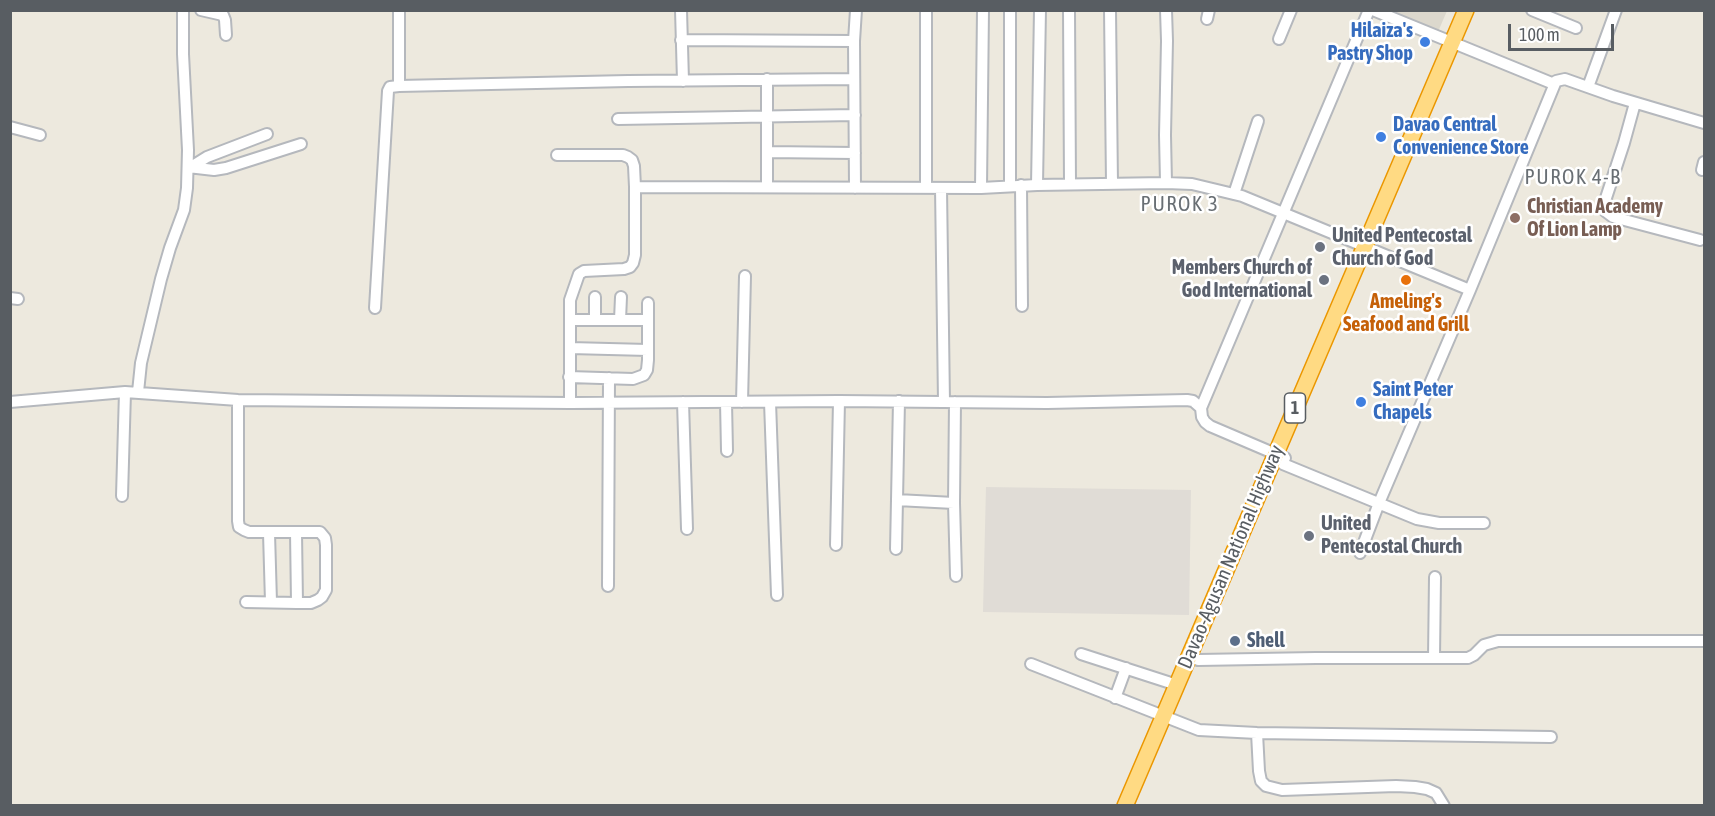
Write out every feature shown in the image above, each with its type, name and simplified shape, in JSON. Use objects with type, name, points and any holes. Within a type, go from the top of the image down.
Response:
[{"type":"highway","name":"Davao-Agusan National Highway","points":[[1457,44],[1466,10]]},
{"type":"highway","name":"Davao-Agusan National Highway","points":[[1136,806],[1168,719],[1369,248],[1457,44],[1477,10]]},
{"type":"highway","name":"Davao-Agusan National Highway","points":[[1125,806],[1168,719],[1176,685],[1194,658]]},
{"type":"street","points":[[138,392],[141,363],[161,279],[184,210],[189,167],[183,63],[183,10]]},
{"type":"street","points":[[201,10],[223,15],[226,34]]},
{"type":"street","points":[[399,10],[399,86]]},
{"type":"street","points":[[681,10],[683,81]]},
{"type":"street","points":[[855,188],[854,40],[856,10]]},
{"type":"street","points":[[926,10],[926,188]]},
{"type":"street","points":[[981,188],[983,10]]},
{"type":"street","points":[[1010,10],[1022,306]]},
{"type":"street","points":[[1037,185],[1040,10]]},
{"type":"street","points":[[1069,10],[1070,184]]},
{"type":"street","points":[[1110,10],[1112,184]]},
{"type":"street","points":[[1166,10],[1166,183]]},
{"type":"street","points":[[1279,39],[1291,10]]},
{"type":"street","points":[[1484,523],[1428,522],[1379,504],[1210,426],[1202,417],[1201,408],[1371,10],[1554,84]]},
{"type":"street","points":[[1532,10],[1576,28]]},
{"type":"street","points":[[1588,87],[1616,10]]},
{"type":"street","points":[[681,40],[854,40]]},
{"type":"street","points":[[767,79],[767,188]]},
{"type":"street","points":[[375,308],[387,92],[390,87],[628,81],[854,79]]},
{"type":"street","points":[[1360,553],[1556,81],[1562,79],[1704,123]]},
{"type":"street","points":[[1635,103],[1605,201],[1605,211],[1613,217],[1700,240]]},
{"type":"street","points":[[618,118],[855,115]]},
{"type":"street","points":[[1234,194],[1258,121]]},
{"type":"street","points":[[10,127],[40,135]]},
{"type":"street","points":[[189,167],[207,157],[267,134]]},
{"type":"street","points":[[189,167],[214,170],[226,168],[301,144]]},
{"type":"street","points":[[766,152],[855,153]]},
{"type":"street","points":[[557,155],[623,155],[632,160],[634,166],[635,255],[633,263],[624,269],[584,271],[579,274],[570,300],[570,403]]},
{"type":"street","points":[[635,187],[981,188],[1070,184],[1192,184],[1234,194],[1283,212],[1470,290]]},
{"type":"street","points":[[941,188],[956,576]]},
{"type":"street","points":[[742,402],[745,276]]},
{"type":"street","points":[[595,297],[595,320]]},
{"type":"street","points":[[620,320],[621,297]]},
{"type":"street","points":[[569,377],[633,379],[644,375],[647,370],[648,303]]},
{"type":"street","points":[[570,320],[648,320]]},
{"type":"street","points":[[570,348],[648,350]]},
{"type":"street","points":[[608,586],[609,378]]},
{"type":"street","points":[[122,496],[125,392]]},
{"type":"street","points":[[10,402],[138,392],[238,400],[570,403],[899,401],[1047,403],[1193,400],[1201,408]]},
{"type":"street","points":[[238,400],[239,527],[244,531],[270,533],[320,532],[325,538],[326,545],[326,590],[322,597],[311,603],[246,602]]},
{"type":"street","points":[[836,545],[839,401]]},
{"type":"street","points":[[896,549],[899,401]]},
{"type":"street","points":[[683,402],[687,529]]},
{"type":"street","points":[[726,402],[727,451]]},
{"type":"street","points":[[770,402],[777,595]]},
{"type":"street","points":[[897,500],[954,503]]},
{"type":"street","points":[[296,532],[297,603]]},
{"type":"street","points":[[270,533],[271,602]]},
{"type":"street","points":[[1434,658],[1435,577]]},
{"type":"street","points":[[1194,658],[1468,658],[1484,645],[1498,641],[1704,641]]},
{"type":"street","points":[[1082,654],[1176,685]]},
{"type":"street","points":[[1031,664],[1199,730],[1257,733],[1551,737]]},
{"type":"street","points":[[1115,698],[1126,668]]},
{"type":"street","points":[[1257,733],[1259,771],[1261,781],[1266,786],[1282,790],[1415,787],[1436,793],[1444,806]]},
{"type":"shaded area","points":[[1385,11],[1447,11],[1437,34]]},
{"type":"shaded area","points":[[986,487],[1191,490],[1189,615],[983,612]]},
{"type":"place","name":"Hilaiza's Pastry Shop","points":[[1425,42]]},
{"type":"place","name":"Davao Central Convenience Store","points":[[1381,137]]},
{"type":"place","name":"Christian Academy Of Lion Lamp","points":[[1515,218]]},
{"type":"place","name":"United Pentecostal Church of God","points":[[1320,247]]},
{"type":"place","name":"Members Church of God International","points":[[1324,280]]},
{"type":"place","name":"Ameling's Seafood and Grill","points":[[1406,280]]},
{"type":"place","name":"Saint Peter Chapels","points":[[1361,402]]},
{"type":"place","name":"United Pentecostal Church","points":[[1309,536]]},
{"type":"place","name":"Shell","points":[[1235,641]]},
{"type":"district","name":"PUROK 4-B","points":[[1573,177]]},
{"type":"district","name":"PUROK 3","points":[[1180,204]]}]
